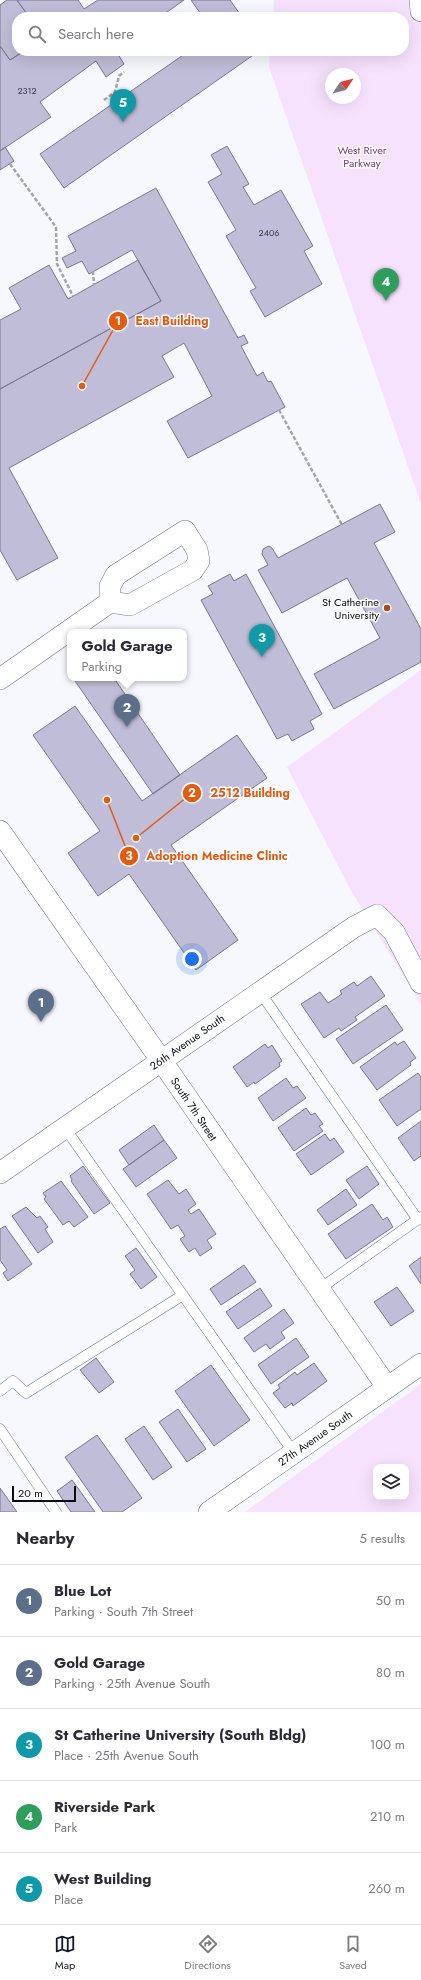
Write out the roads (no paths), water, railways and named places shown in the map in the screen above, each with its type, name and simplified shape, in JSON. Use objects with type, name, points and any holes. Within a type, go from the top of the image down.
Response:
[{"type":"street","points":[[420,0],[421,11]]},
{"type":"street","points":[[71,629],[110,602]]},
{"type":"street","points":[[0,679],[67,632]]},
{"type":"street","name":"South 7th Street","points":[[0,831],[161,1060],[318,1290],[387,1388]]},
{"type":"street","name":"26th Avenue South","points":[[0,1173],[354,927],[377,915],[394,932],[421,983]]},
{"type":"street","name":"27th Avenue South","points":[[209,1512],[421,1364]]},
{"type":"lane","points":[[260,992],[419,1218],[318,1290]]},
{"type":"lane","points":[[65,1128],[294,1453]]},
{"type":"lane","points":[[0,1391],[14,1381],[26,1393],[183,1295]]},
{"type":"lane","points":[[0,1429],[56,1512]]},
{"type":"place","name":"West Building","points":[[123,122]]},
{"type":"place","name":"Riverside Park","points":[[386,301]]},
{"type":"place","name":"East Building","points":[[82,386]]},
{"type":"place","name":"St Catherine University","points":[[387,608]]},
{"type":"place","name":"St Catherine University (South Bldg)","points":[[262,657]]},
{"type":"place","name":"Gold Garage","points":[[127,727]]},
{"type":"place","name":"Adoption Medicine Clinic","points":[[107,800]]},
{"type":"place","name":"2512 Building","points":[[136,838]]},
{"type":"place","name":"Blue Lot","points":[[41,1022]]},
{"type":"park label","name":"West River Parkway","points":[[362,156]]}]
